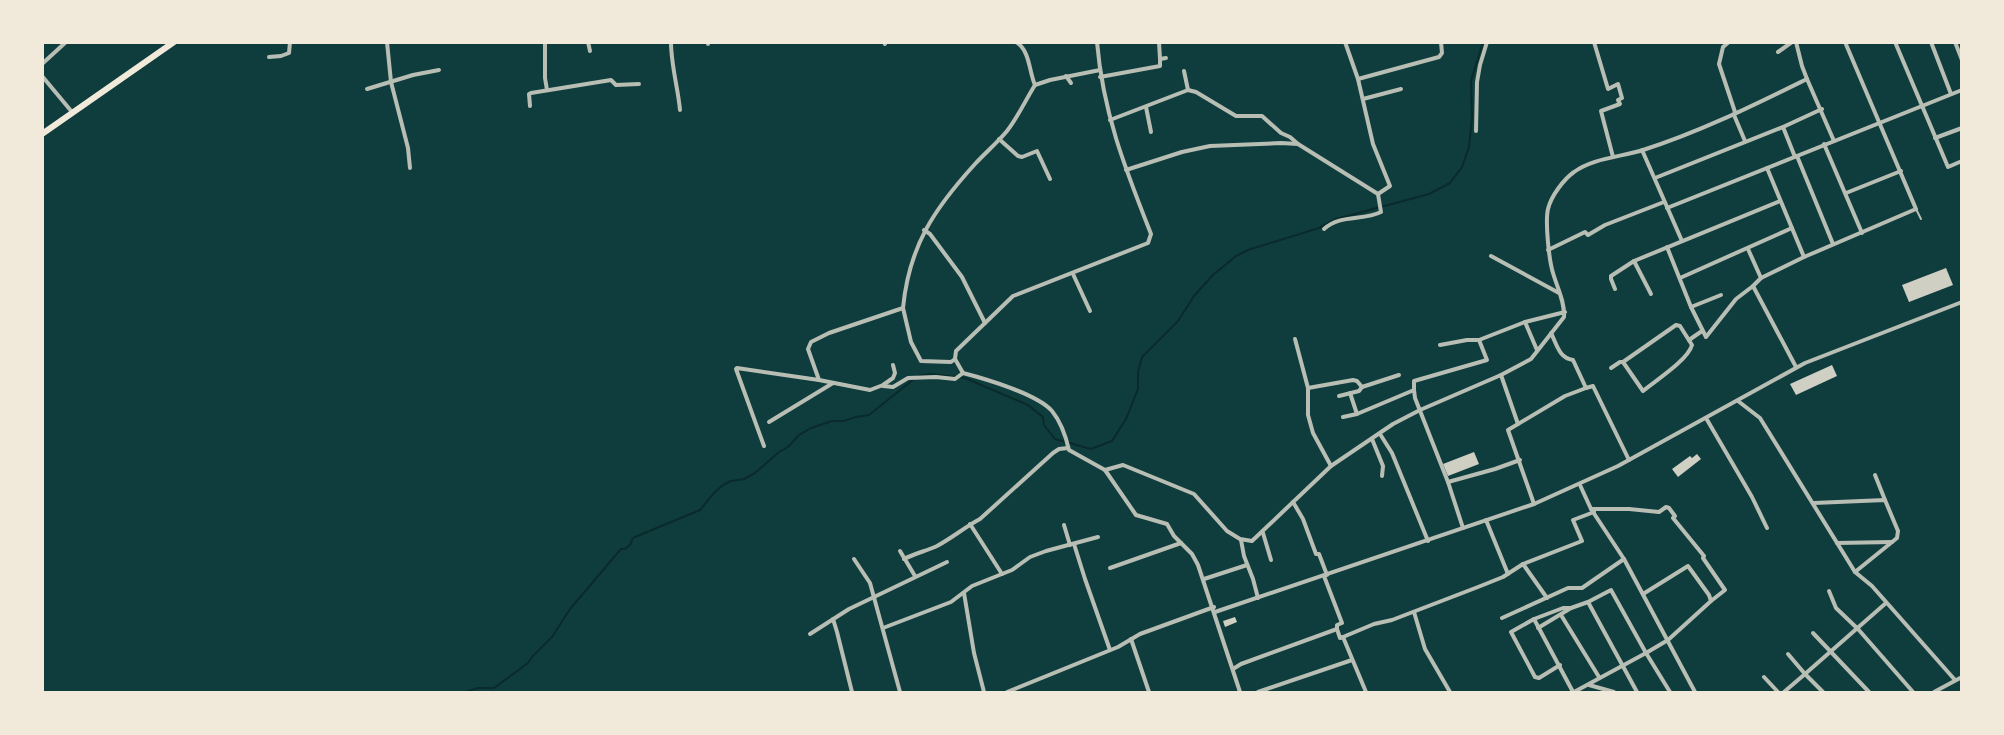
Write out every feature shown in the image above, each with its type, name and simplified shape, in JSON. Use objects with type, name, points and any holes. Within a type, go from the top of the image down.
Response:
[{"type":"highway","points":[[42,134],[174,42]]},
{"type":"street","points":[[42,64],[66,42]]},
{"type":"street","points":[[269,57],[289,53],[290,42]]},
{"type":"street","points":[[387,42],[391,82],[408,148],[410,168]]},
{"type":"street","points":[[545,42],[547,90]]},
{"type":"street","points":[[588,42],[590,51]]},
{"type":"street","points":[[671,42],[671,54],[680,110]]},
{"type":"street","points":[[1016,42],[1025,51],[1029,72],[1035,85]]},
{"type":"street","points":[[1098,42],[1100,77],[1110,120],[1126,170],[1151,234],[1148,242],[1073,274],[1014,296],[956,351],[955,360],[963,374],[986,379],[1017,391],[1048,407],[1065,436],[1068,448],[1073,454],[1105,470],[1136,515],[1165,522],[1174,536],[1195,558],[1216,612],[1240,692]]},
{"type":"street","points":[[1100,77],[1160,66],[1159,42]]},
{"type":"street","points":[[1345,42],[1358,79],[1373,144],[1390,186],[1378,194]]},
{"type":"street","points":[[1358,79],[1438,57],[1442,53],[1441,42]]},
{"type":"street","points":[[1476,131],[1477,82],[1487,42]]},
{"type":"street","points":[[1594,42],[1608,88],[1618,84],[1622,98],[1618,100],[1620,104],[1601,111],[1614,157]]},
{"type":"street","points":[[1729,42],[1723,47],[1719,64],[1735,112],[1734,115],[1745,142]]},
{"type":"street","points":[[1778,52],[1792,42]]},
{"type":"street","points":[[1796,42],[1802,66],[1822,109],[1834,141]]},
{"type":"street","points":[[1667,247],[1691,307],[1706,338],[1736,298],[1761,278],[1833,244],[1916,209],[1881,122],[1845,42]]},
{"type":"street","points":[[1896,42],[1948,167],[1962,161]]},
{"type":"street","points":[[1931,42],[1951,94]]},
{"type":"street","points":[[1955,42],[1962,60]]},
{"type":"street","points":[[1160,59],[1166,58]]},
{"type":"street","points":[[367,89],[439,70]]},
{"type":"street","points":[[955,360],[951,362],[922,361],[911,342],[903,308],[913,258],[924,230],[944,201],[1007,131],[1035,85],[1066,76],[1100,70]]},
{"type":"street","points":[[1184,71],[1188,90]]},
{"type":"street","points":[[42,76],[72,112]]},
{"type":"street","points":[[1066,76],[1071,84]]},
{"type":"street","points":[[1105,470],[1123,465],[1194,494],[1223,527],[1241,540],[1252,541],[1263,533],[1332,466],[1372,439],[1420,410],[1501,375],[1531,359],[1564,317],[1548,250],[1547,211],[1557,192],[1576,170],[1642,150],[1734,115],[1807,79]]},
{"type":"street","points":[[530,106],[529,94],[547,90],[611,80],[616,85],[639,84]]},
{"type":"street","points":[[1363,99],[1401,89]]},
{"type":"street","points":[[1110,120],[1188,90],[1196,92],[1236,116],[1262,116],[1280,133],[1378,194]]},
{"type":"street","points":[[1667,208],[1962,90]]},
{"type":"street","points":[[1146,107],[1151,132]]},
{"type":"street","points":[[1655,178],[1783,127],[1822,109]]},
{"type":"street","points":[[1783,127],[1833,244]]},
{"type":"street","points":[[1935,138],[1962,128]]},
{"type":"street","points":[[1000,139],[1018,156],[1022,157],[1037,151],[1050,179]]},
{"type":"street","points":[[1126,170],[1182,152],[1210,146],[1281,142],[1298,144]]},
{"type":"street","points":[[1824,144],[1862,233]]},
{"type":"street","points":[[1642,150],[1682,241]]},
{"type":"street","points":[[1767,168],[1804,257]]},
{"type":"street","points":[[1846,193],[1901,170]]},
{"type":"street","points":[[1324,228],[1338,220],[1380,212],[1378,194]]},
{"type":"street","points":[[1615,289],[1610,279],[1612,276],[1634,261],[1780,201]]},
{"type":"street","points":[[1548,250],[1585,232],[1588,234],[1605,225],[1664,202]]},
{"type":"street","points":[[1680,278],[1792,228]]},
{"type":"street","points":[[924,230],[930,234],[962,277],[984,323]]},
{"type":"street","points":[[1748,249],[1761,278]]},
{"type":"street","points":[[1491,256],[1559,293]]},
{"type":"street","points":[[1634,261],[1650,294]]},
{"type":"street","points":[[1073,274],[1090,311]]},
{"type":"street","points":[[1753,286],[1796,367]]},
{"type":"street","points":[[1691,307],[1721,295]]},
{"type":"street","points":[[1216,612],[1428,541],[1534,504],[1580,485],[1738,401],[1796,367],[1850,344],[1962,302]]},
{"type":"street","points":[[818,380],[808,350],[811,342],[829,333],[903,308]]},
{"type":"street","points":[[1440,345],[1467,340],[1479,340],[1525,322],[1564,312]]},
{"type":"street","points":[[1525,322],[1538,350]]},
{"type":"street","points":[[1611,368],[1623,362],[1676,325],[1680,326],[1692,346],[1667,372],[1643,391],[1623,362]]},
{"type":"street","points":[[1689,340],[1702,331]]},
{"type":"street","points":[[1551,333],[1561,356],[1574,360],[1586,388]]},
{"type":"street","points":[[1295,339],[1308,388],[1308,415],[1313,433],[1332,466]]},
{"type":"street","points":[[1463,528],[1448,482],[1420,410],[1414,390],[1414,381],[1487,360],[1479,340]]},
{"type":"street","points":[[764,446],[736,368],[870,390],[883,386],[895,375],[893,364]]},
{"type":"street","points":[[883,386],[892,388],[908,378],[919,377],[955,380],[963,374]]},
{"type":"street","points":[[1339,396],[1358,392],[1362,387],[1399,375]]},
{"type":"street","points":[[1501,375],[1518,424]]},
{"type":"street","points":[[1308,388],[1353,380],[1357,381],[1362,387]]},
{"type":"street","points":[[770,422],[833,383]]},
{"type":"street","points":[[1534,504],[1508,430],[1565,396],[1593,386],[1629,460]]},
{"type":"street","points":[[1343,416],[1357,414],[1414,390]]},
{"type":"street","points":[[1350,393],[1357,414]]},
{"type":"street","points":[[1738,401],[1760,418],[1855,572],[1956,680]]},
{"type":"street","points":[[1706,418],[1752,497],[1767,528]]},
{"type":"street","points":[[1380,434],[1392,453],[1428,541]]},
{"type":"street","points":[[1372,439],[1383,466],[1382,476]]},
{"type":"street","points":[[904,559],[939,545],[980,519],[1053,453],[1068,448]]},
{"type":"street","points":[[1448,482],[1495,470],[1520,460]]},
{"type":"street","points":[[1855,572],[1897,538],[1898,531],[1875,475]]},
{"type":"street","points":[[1580,485],[1592,510],[1624,559],[1696,692]]},
{"type":"street","points":[[1814,504],[1885,500]]},
{"type":"street","points":[[1293,502],[1303,519],[1316,554],[1319,554],[1342,623],[1337,625],[1340,638],[1343,637],[1366,692]]},
{"type":"street","points":[[1343,637],[1478,587],[1508,574],[1523,564],[1582,541],[1573,520],[1592,510],[1628,509],[1659,512],[1666,507],[1670,508],[1675,516],[1674,518],[1704,556],[1703,558],[1725,590],[1668,640],[1574,692],[1534,619]]},
{"type":"street","points":[[1486,520],[1508,574]]},
{"type":"street","points":[[970,524],[1002,574]]},
{"type":"street","points":[[1064,525],[1110,650]]},
{"type":"street","points":[[1263,533],[1271,560]]},
{"type":"street","points":[[883,628],[951,602],[972,586],[1002,574],[1038,554],[1098,537]]},
{"type":"street","points":[[1241,540],[1244,556],[1258,598]]},
{"type":"street","points":[[1837,543],[1892,542]]},
{"type":"street","points":[[1110,568],[1181,543]]},
{"type":"street","points":[[900,551],[915,576]]},
{"type":"street","points":[[854,559],[870,583],[900,692]]},
{"type":"street","points":[[1502,618],[1568,588],[1576,589],[1589,584],[1624,559]]},
{"type":"street","points":[[810,634],[849,609],[946,562]]},
{"type":"street","points":[[1204,579],[1247,564]]},
{"type":"street","points":[[1523,564],[1547,598]]},
{"type":"street","points":[[1643,594],[1688,566],[1709,595],[1711,601]]},
{"type":"street","points":[[1538,628],[1571,608],[1588,602],[1611,590],[1670,692]]},
{"type":"street","points":[[1829,591],[1836,608],[1858,629],[1913,692]]},
{"type":"street","points":[[964,593],[974,654],[984,692]]},
{"type":"street","points":[[1588,602],[1637,692]]},
{"type":"street","points":[[1784,692],[1886,603]]},
{"type":"street","points":[[1007,692],[1026,686],[1131,639],[1214,607]]},
{"type":"street","points":[[1560,665],[1538,678],[1533,675],[1510,633],[1534,619],[1563,608],[1571,608]]},
{"type":"street","points":[[1414,612],[1425,649],[1450,692]]},
{"type":"street","points":[[1562,615],[1599,678]]},
{"type":"street","points":[[832,619],[852,692]]},
{"type":"street","points":[[1232,669],[1337,629]]},
{"type":"street","points":[[1813,633],[1868,692]]},
{"type":"street","points":[[1131,639],[1150,692]]},
{"type":"street","points":[[1788,654],[1823,692]]},
{"type":"street","points":[[1258,692],[1352,660]]},
{"type":"street","points":[[1764,677],[1778,692]]},
{"type":"street","points":[[1934,692],[1962,677]]},
{"type":"street","points":[[1589,685],[1614,692]]},
{"type":"street","points":[[1026,686],[1029,692]]},
{"type":"lane","points":[[1916,209],[1922,219]]},
{"type":"building","points":[[1946,268],[1953,285],[1909,302],[1902,285]]},
{"type":"building","points":[[1832,365],[1837,376],[1796,395],[1790,384]]},
{"type":"building","points":[[1474,452],[1479,464],[1448,476],[1443,464]]},
{"type":"building","points":[[1697,454],[1701,459],[1678,477],[1672,469],[1690,456],[1692,458]]},
{"type":"building","points":[[1235,617],[1237,622],[1225,627],[1223,621]]},
{"type":"waterway","points":[[918,376],[931,374],[965,378],[1028,405],[1043,417],[1044,425],[1055,439],[1091,449],[1112,441],[1126,419],[1138,389],[1138,372],[1142,357],[1178,321],[1194,296],[1213,275],[1236,256],[1248,250],[1319,228],[1336,219],[1429,194],[1450,183],[1462,167],[1469,147],[1472,118],[1471,81],[1483,42]]},
{"type":"waterway","points":[[465,692],[478,688],[494,688],[528,663],[552,637],[570,609],[621,549],[625,549],[631,544],[632,539],[700,510],[723,485],[731,481],[744,479],[755,473],[779,452],[788,447],[799,435],[811,428],[832,421],[843,421],[869,415],[914,379]]}]
